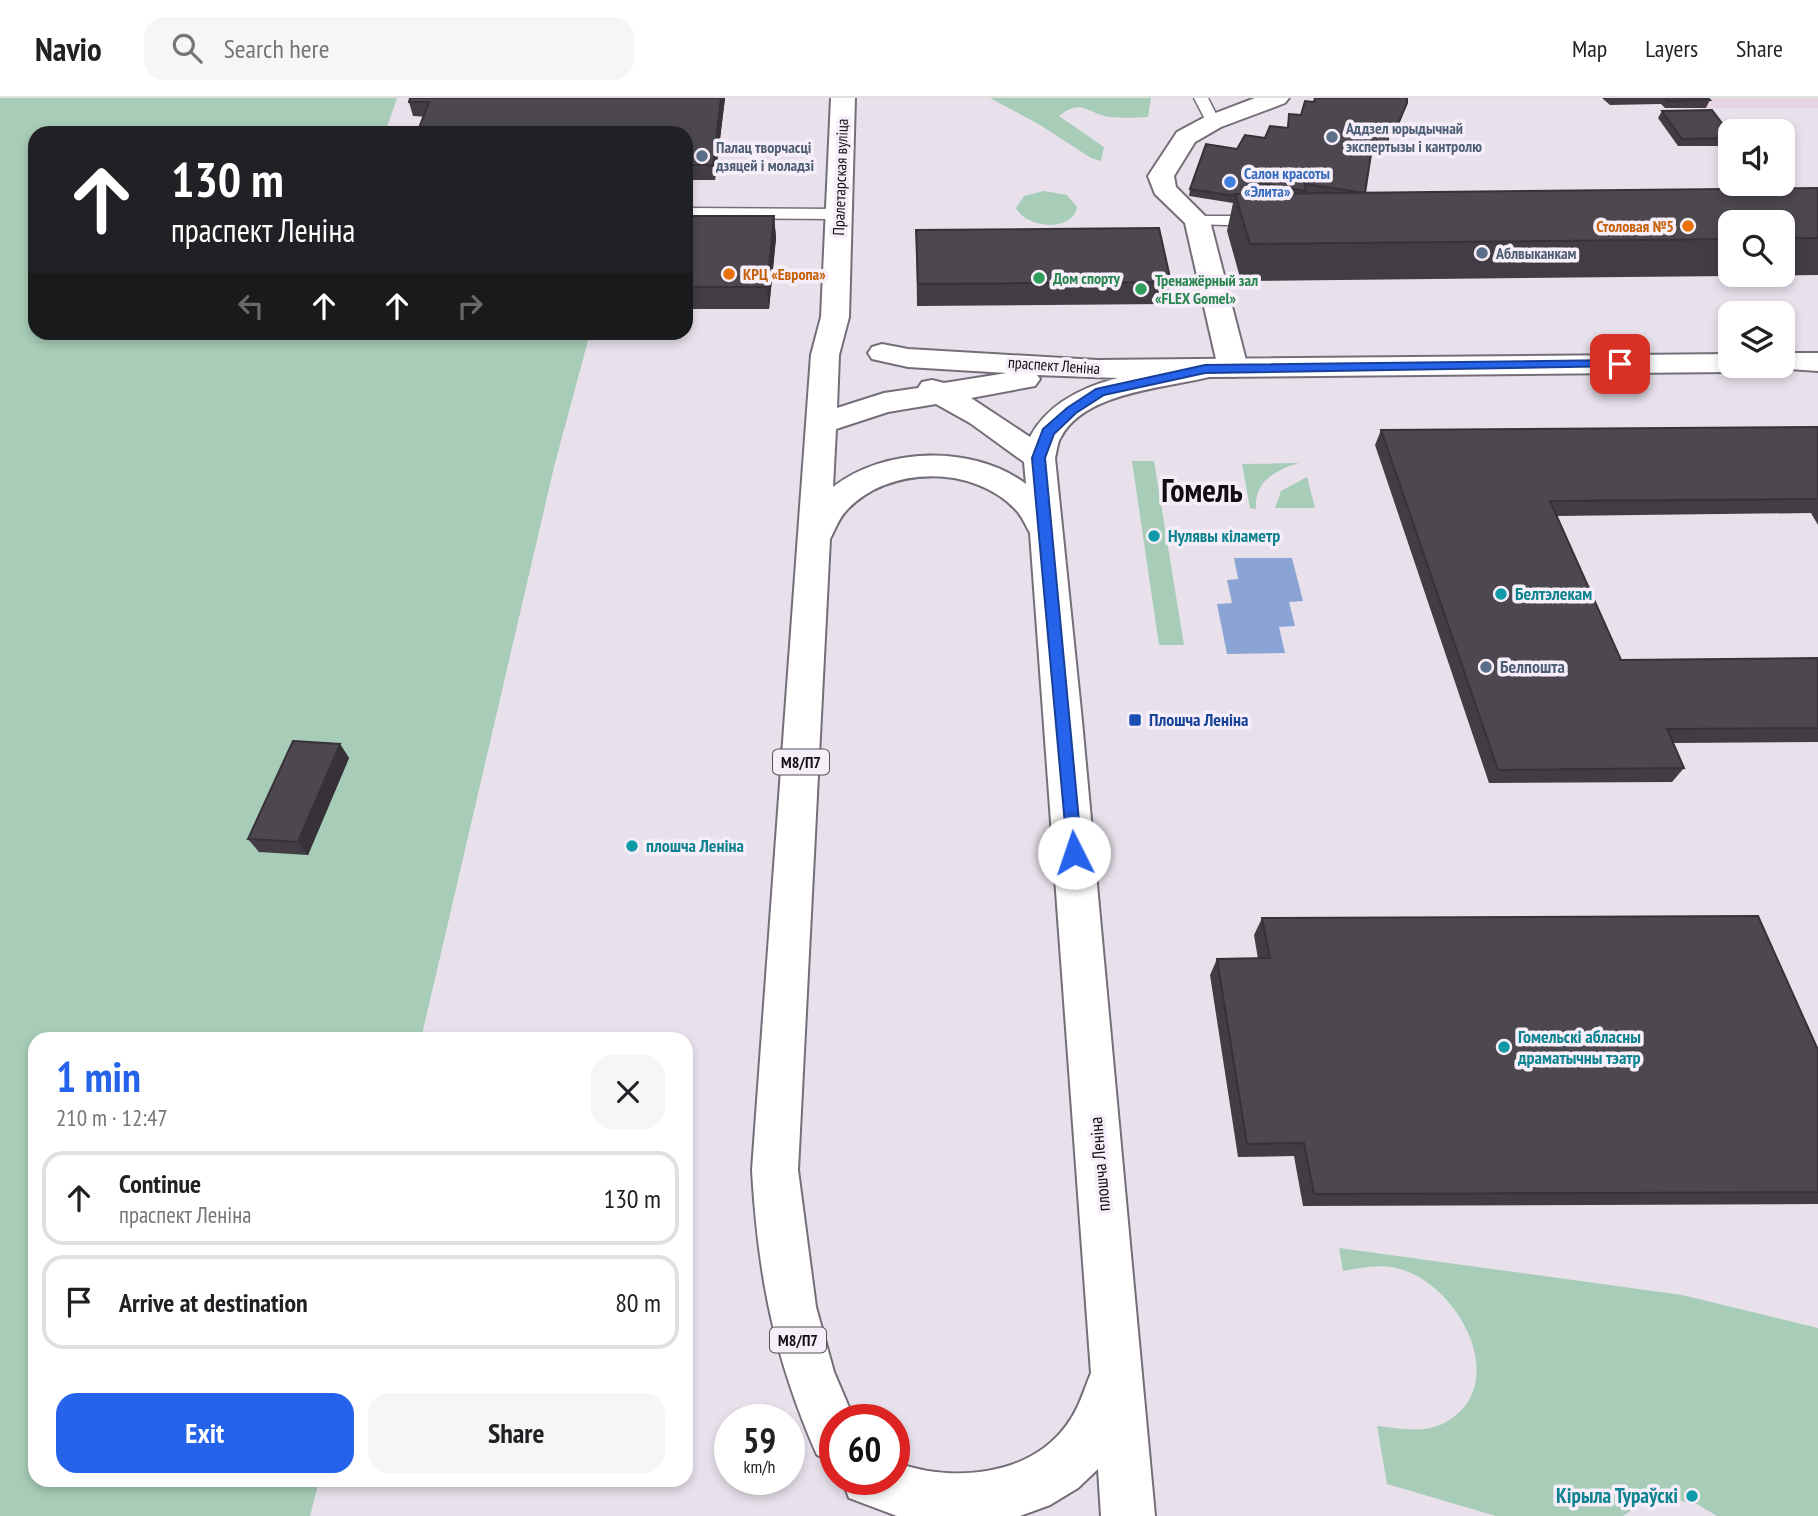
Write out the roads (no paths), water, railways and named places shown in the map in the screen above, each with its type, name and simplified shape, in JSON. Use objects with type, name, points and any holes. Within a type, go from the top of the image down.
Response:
[{"type":"main road","name":"Пралетарская вуліца","points":[[822,423],[825,355],[834,324],[843,98]]},
{"type":"main road","points":[[834,324],[882,353],[939,393],[981,416],[1039,458],[1048,432],[1071,411],[1101,392],[1219,369],[1197,221],[1164,189],[1161,176],[1186,136],[1213,121],[1277,98]]},
{"type":"main road","name":"праспект Леніна","points":[[882,353],[908,358],[1097,369],[1718,363]]},
{"type":"main road","points":[[1795,362],[1818,362]]},
{"type":"main road","points":[[822,423],[884,403],[1097,369]]},
{"type":"main road","name":"плошча Леніна","points":[[820,1404],[793,1321],[779,1238],[775,1170],[822,423]]},
{"type":"main road","name":"плошча Леніна","points":[[1039,458],[1118,1367],[1128,1516]]},
{"type":"main road","name":"плошча Леніна","points":[[815,540],[819,523],[829,508],[860,482],[902,468],[925,466],[968,470],[1007,486],[1035,511],[1048,542]]},
{"type":"main road","name":"плошча Леніна","points":[[893,1495],[939,1509],[990,1508],[1037,1489],[1075,1458],[1089,1437],[1103,1415],[1118,1367]]},
{"type":"main road","points":[[867,1495],[880,1516]]},
{"type":"lane","points":[[1201,98],[1213,121]]},
{"type":"lane","points":[[693,213],[839,214]]},
{"type":"lane","points":[[1197,221],[1272,221]]},
{"type":"water","points":[[1234,558],[1292,558],[1303,601],[1289,602],[1295,626],[1279,627],[1285,653],[1227,654],[1217,604],[1232,603],[1227,580],[1238,579]]},
{"type":"place","name":"Аддзел юрыдычнай экспертызы і кантролю","points":[[1332,137]]},
{"type":"place","name":"Палац творчасці дзяцей і моладзі","points":[[702,156]]},
{"type":"place","name":"Салон красоты «Элита»","points":[[1230,182]]},
{"type":"place","name":"Столовая №5","points":[[1688,226]]},
{"type":"place","name":"Аблвыканкам","points":[[1482,253]]},
{"type":"place","name":"КРЦ «Европа»","points":[[729,274]]},
{"type":"place","name":"Дом спорту","points":[[1039,278]]},
{"type":"place","name":"Тренажёрный зал «FLEX Gomel»","points":[[1141,289]]},
{"type":"place","name":"Нулявы кіламетр","points":[[1154,536]]},
{"type":"place","name":"Белтэлекам","points":[[1501,594]]},
{"type":"place","name":"Белпошта","points":[[1486,667]]},
{"type":"place","name":"Плошча Леніна","points":[[1135,720]]},
{"type":"place","name":"плошча Леніна","points":[[632,846]]},
{"type":"place","name":"Гомельскі абласны драматычны тэатр","points":[[1504,1047]]},
{"type":"place","name":"Кірыла Тураўскі","points":[[1692,1496]]},
{"type":"district","name":"Гомель","points":[[1202,491]]}]
